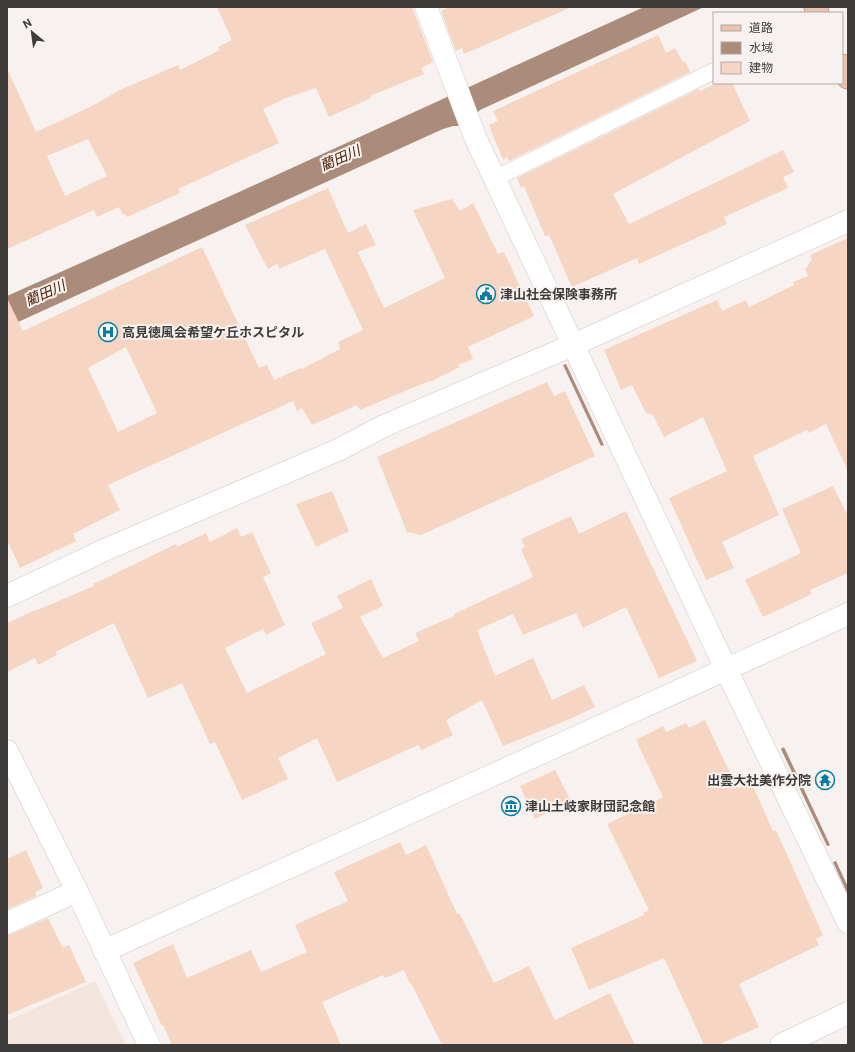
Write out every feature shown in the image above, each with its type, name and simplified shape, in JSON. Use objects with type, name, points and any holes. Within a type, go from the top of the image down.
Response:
[{"type":"main road","points":[[843,67],[848,78]]},
{"type":"street","points":[[426,7],[452,72],[475,137],[494,179],[726,669],[848,922]]},
{"type":"street","points":[[7,596],[109,548],[338,450],[384,426],[573,346],[848,221]]},
{"type":"street","points":[[104,951],[848,614]]},
{"type":"street","points":[[7,751],[77,891],[149,1045]]},
{"type":"street","points":[[7,923],[77,891]]},
{"type":"street","points":[[781,1045],[848,1013]]},
{"type":"lane","points":[[494,179],[713,72]]},
{"type":"shaded area","points":[[95,981],[126,1045],[7,1045],[7,1021]]},
{"type":"water","name":"藺田川","points":[[644,7],[704,7],[480,110],[465,126],[453,126],[443,129],[7,327],[7,296]]},
{"type":"water","points":[[566,364],[604,445],[601,446],[563,365]]},
{"type":"water","points":[[784,747],[830,845],[827,846],[781,749]]},
{"type":"water","points":[[836,861],[848,887],[848,895],[833,862]]},
{"type":"building","points":[[217,7],[412,7],[433,62],[421,68],[424,74],[370,96],[371,98],[329,117],[316,88],[286,98],[263,109],[279,143],[178,189],[180,193],[127,217],[125,214],[123,215],[119,207],[97,217],[94,210],[7,249],[7,68],[36,132],[92,106],[120,90],[178,65],[180,70],[220,50],[218,47],[232,40]],"holes":[[[88,139],[107,176],[65,196],[47,156]]]},
{"type":"building","points":[[450,7],[572,7],[464,54],[462,48],[456,51],[441,11]]},
{"type":"building","points":[[658,35],[666,53],[675,48],[683,62],[685,61],[690,72],[509,161],[507,157],[503,160],[489,125],[498,121],[493,111]]},
{"type":"building","points":[[715,84],[732,84],[750,121],[613,194],[629,224],[783,150],[794,172],[783,177],[788,188],[724,217],[727,224],[639,264],[637,258],[572,287],[549,235],[545,236],[524,186],[521,188],[517,178],[699,89],[700,91]]},
{"type":"building","points":[[328,188],[348,233],[366,224],[376,245],[358,252],[384,308],[445,278],[413,210],[452,199],[460,211],[473,203],[498,254],[504,252],[534,316],[468,347],[473,359],[458,365],[460,367],[430,382],[429,381],[360,410],[357,405],[312,425],[302,408],[297,411],[293,401],[108,485],[120,510],[73,534],[76,541],[20,568],[7,540],[7,298],[23,331],[202,247],[259,368],[267,365],[274,380],[301,368],[302,369],[340,349],[338,342],[363,330],[325,249],[279,269],[277,264],[268,269],[245,225]],"holes":[[[126,347],[157,413],[118,432],[88,368]]]},
{"type":"building","points":[[848,238],[848,471],[826,424],[809,433],[807,430],[753,456],[779,515],[722,542],[734,568],[706,580],[669,498],[727,471],[703,417],[664,437],[653,415],[646,413],[632,385],[621,390],[604,350],[717,300],[722,311],[746,300],[749,307],[794,285],[793,282],[808,276],[805,268],[809,266],[808,264],[812,260],[810,255]]},
{"type":"building","points":[[547,382],[554,396],[565,391],[595,456],[421,535],[407,532],[377,457]]},
{"type":"building","points":[[833,486],[848,516],[848,573],[810,590],[812,594],[763,617],[745,580],[801,553],[782,509]]},
{"type":"building","points":[[332,491],[349,531],[316,547],[296,504]]},
{"type":"building","points":[[626,511],[697,661],[659,678],[626,607],[583,628],[576,613],[523,635],[513,614],[477,630],[495,676],[533,658],[552,700],[584,685],[595,707],[570,719],[503,746],[482,700],[446,720],[453,735],[422,750],[418,745],[337,782],[317,738],[278,758],[288,779],[242,800],[215,742],[210,744],[182,683],[148,698],[114,623],[55,652],[57,655],[38,665],[35,658],[7,672],[7,623],[94,586],[93,584],[176,544],[177,547],[206,533],[210,542],[237,528],[241,537],[252,532],[271,573],[263,577],[285,625],[266,635],[263,629],[225,648],[247,693],[326,654],[311,623],[343,608],[337,596],[371,579],[383,606],[360,617],[383,658],[419,641],[415,633],[454,616],[454,614],[533,577],[521,549],[525,547],[521,539],[571,516],[579,534]]},
{"type":"building","points":[[705,720],[738,788],[751,782],[773,831],[776,830],[823,935],[816,939],[819,945],[739,984],[759,1027],[718,1045],[704,1045],[664,958],[589,990],[571,948],[644,915],[643,913],[649,910],[607,824],[663,797],[636,740],[663,726],[666,732],[686,723],[689,728]]},
{"type":"building","points":[[555,770],[571,801],[535,819],[520,786]]},
{"type":"building","points":[[400,842],[406,855],[426,845],[457,914],[459,913],[465,924],[494,983],[529,966],[555,1020],[610,993],[635,1045],[442,1045],[404,970],[385,978],[383,975],[322,1002],[341,1045],[172,1045],[133,963],[173,944],[187,978],[251,950],[261,972],[307,952],[295,925],[348,901],[334,872]]},
{"type":"building","points":[[26,850],[43,888],[35,892],[37,896],[7,909],[7,859]]},
{"type":"building","points":[[48,918],[63,948],[69,945],[86,982],[7,1015],[7,935]]},
{"type":"place","name":"津山社会保険事務所","points":[[486,294]]},
{"type":"place","name":"高見徳風会希望ケ丘ホスピタル","points":[[108,332]]},
{"type":"place","name":"出雲大社美作分院","points":[[825,780]]},
{"type":"place","name":"津山土岐家財団記念館","points":[[511,806]]}]
